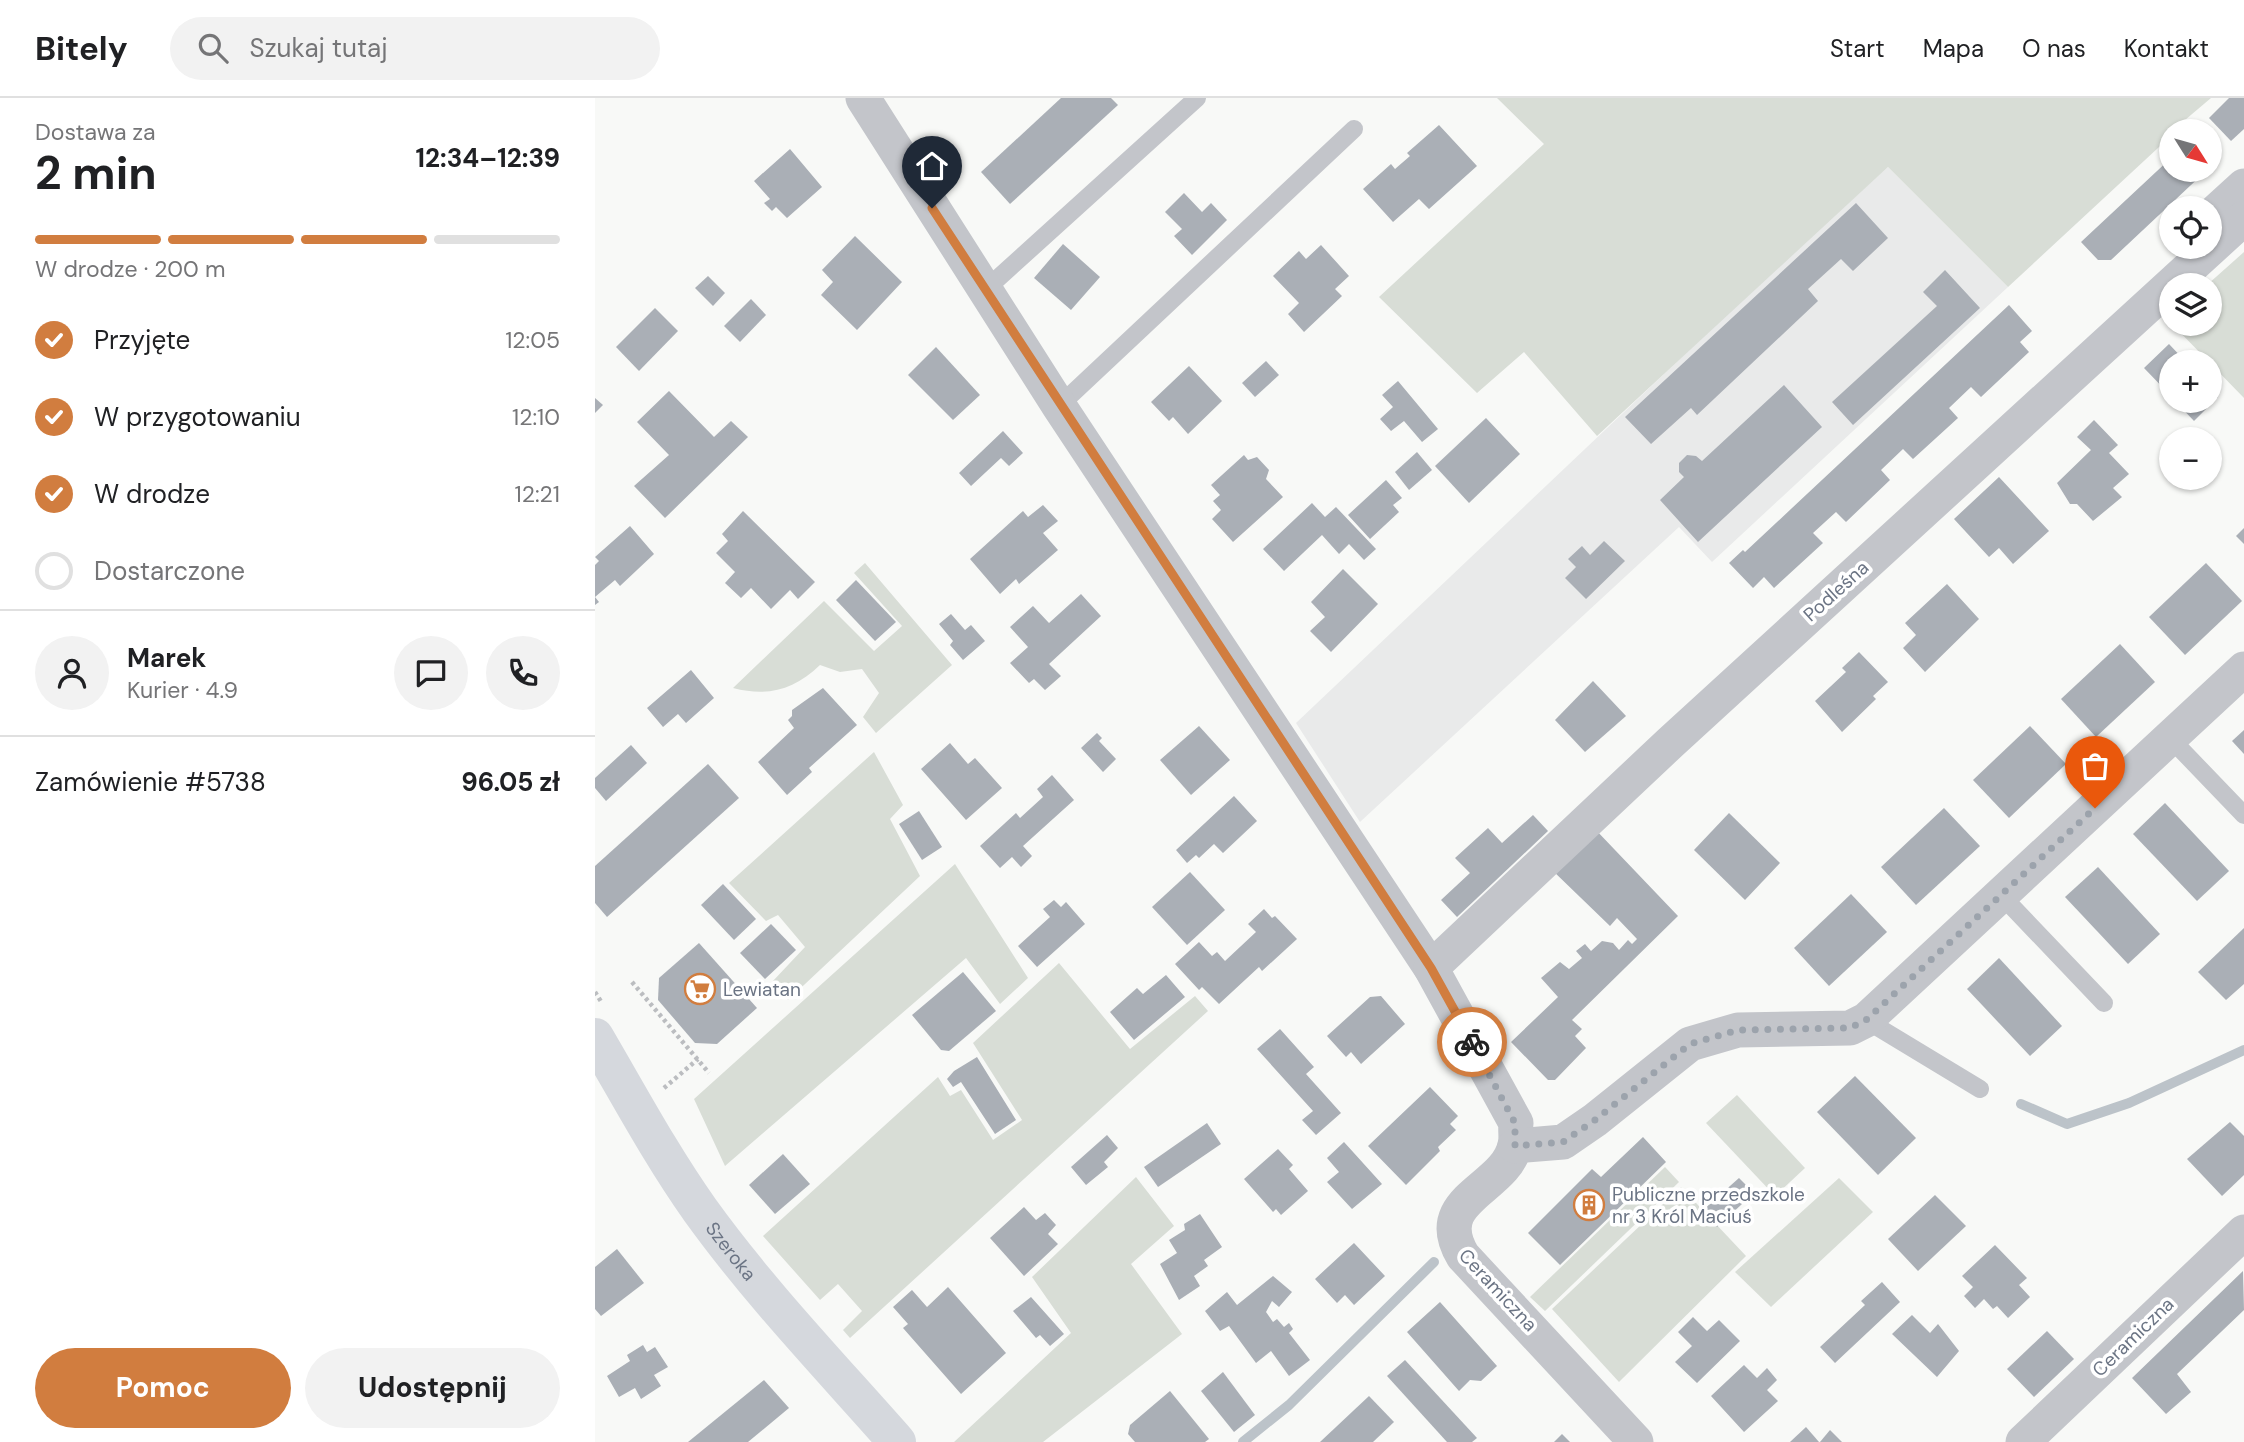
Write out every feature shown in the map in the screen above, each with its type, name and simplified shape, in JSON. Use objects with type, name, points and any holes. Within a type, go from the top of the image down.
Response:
[{"type":"street","points":[[863,98],[1059,406],[1431,968],[1515,1123],[1515,1146],[1563,1142],[1595,1120],[1690,1044],[1738,1030],[1850,1028],[1866,1020],[2244,669]]},
{"type":"street","points":[[2222,206],[2244,186]]},
{"type":"street","name":"Podleśna","points":[[1431,968],[1670,743],[2244,218]]},
{"type":"street","points":[[1784,612],[2165,259]]},
{"type":"street","name":"Szeroka","points":[[595,1037],[665,1157],[702,1212],[760,1286],[897,1442]]},
{"type":"street","name":"Ceramiczna","points":[[1515,1146],[1509,1160],[1464,1205],[1454,1221],[1453,1239],[1463,1256],[1636,1442]]},
{"type":"street","name":"Ceramiczna","points":[[2023,1442],[2244,1232]]},
{"type":"lane","points":[[985,290],[1197,98]]},
{"type":"lane","points":[[1059,406],[1354,129]]},
{"type":"lane","points":[[2170,738],[2244,815]]},
{"type":"lane","points":[[2001,895],[2104,1003]]},
{"type":"lane","points":[[1866,1020],[1980,1089]]},
{"type":"path","points":[[632,982],[709,1073]]},
{"type":"path","points":[[654,1096],[698,1059]]},
{"type":"shaded area","points":[[1497,98],[2211,98],[2186,119],[2159,119],[2159,147],[2008,287],[1888,167],[1597,436],[1524,352],[1477,393],[1379,297],[1544,144]]},
{"type":"shaded area","points":[[1888,167],[2008,287],[1712,562],[1679,527],[1360,822],[1296,723],[1777,267]]},
{"type":"shaded area","points":[[2244,252],[2244,398],[2222,375],[2222,350],[2197,350],[2184,336],[2222,336],[2220,273]]},
{"type":"shaded area","points":[[865,563],[952,665],[876,733],[863,717],[879,693],[862,669],[840,672],[820,665],[790,686],[780,689],[758,692],[733,688],[824,601],[874,651],[902,626],[854,573]]},
{"type":"shaded area","points":[[874,752],[903,805],[890,819],[920,876],[788,1000],[772,982],[805,947],[778,915],[766,921],[729,883]]},
{"type":"shaded area","points":[[955,864],[1028,978],[1000,1004],[966,958],[725,1166],[694,1099]]},
{"type":"shaded area","points":[[1059,963],[1130,1049],[1195,996],[1208,1011],[850,1338],[843,1330],[862,1311],[838,1284],[820,1300],[763,1236],[938,1077],[950,1096],[961,1090],[993,1140],[1022,1120],[973,1043]]},
{"type":"shaded area","points":[[1737,1095],[1805,1168],[1775,1196],[1706,1123]]},
{"type":"shaded area","points":[[1665,1167],[1679,1182],[1545,1311],[1530,1297]]},
{"type":"shaded area","points":[[1136,1177],[1174,1226],[1131,1264],[1182,1334],[1043,1442],[954,1442],[1071,1333],[1032,1277]]},
{"type":"shaded area","points":[[1839,1178],[1873,1212],[1771,1307],[1735,1272]]},
{"type":"shaded area","points":[[1681,1187],[1746,1256],[1619,1382],[1552,1309]]},
{"type":"building","points":[[1061,98],[1111,98],[1118,105],[1010,204],[981,172]]},
{"type":"building","points":[[2229,98],[2244,98],[2244,129],[2231,141],[2223,133],[2223,119],[2209,118]]},
{"type":"building","points":[[1439,125],[1477,166],[1429,209],[1419,199],[1393,222],[1363,189],[1391,164],[1395,169],[1410,156],[1407,153]]},
{"type":"building","points":[[790,149],[822,187],[787,218],[776,207],[772,211],[764,203],[770,199],[754,181]]},
{"type":"building","points":[[2159,169],[2159,182],[2194,182],[2179,196],[2159,196],[2159,215],[2111,260],[2098,260],[2081,242]]},
{"type":"building","points":[[1184,193],[1202,212],[1211,203],[1227,220],[1192,255],[1174,236],[1182,229],[1165,212]]},
{"type":"building","points":[[1856,203],[1888,238],[1853,271],[1841,259],[1808,289],[1818,301],[1697,415],[1691,408],[1651,444],[1625,417]]},
{"type":"building","points":[[855,236],[902,282],[857,330],[821,295],[833,282],[822,270]]},
{"type":"building","points":[[1063,244],[1100,277],[1071,310],[1034,278]]},
{"type":"building","points":[[1321,245],[1349,276],[1335,289],[1342,296],[1304,332],[1288,314],[1299,303],[1273,276],[1299,251],[1306,259]]},
{"type":"building","points":[[1945,270],[1980,308],[1853,425],[1832,402],[1937,306],[1923,292]]},
{"type":"building","points":[[708,276],[725,293],[713,306],[695,288]]},
{"type":"building","points":[[751,299],[766,315],[740,342],[724,326]]},
{"type":"building","points":[[2009,305],[2032,331],[2020,342],[2029,352],[1981,397],[1971,387],[1949,408],[1958,418],[1913,459],[1903,449],[1881,470],[1890,480],[1846,522],[1836,512],[1813,533],[1823,543],[1774,588],[1764,577],[1753,588],[1729,563],[1743,550],[1745,552]]},
{"type":"building","points":[[655,308],[678,331],[639,371],[616,347]]},
{"type":"building","points":[[2169,344],[2175,350],[2163,350]]},
{"type":"building","points":[[936,347],[980,395],[953,420],[908,375]]},
{"type":"building","points":[[2159,354],[2159,384],[2144,368]]},
{"type":"building","points":[[1266,361],[1279,375],[1255,397],[1242,383]]},
{"type":"building","points":[[1189,366],[1222,401],[1188,434],[1173,417],[1169,421],[1151,402]]},
{"type":"building","points":[[1398,381],[1438,429],[1422,442],[1404,421],[1391,431],[1380,419],[1393,407],[1382,395]]},
{"type":"building","points":[[1784,385],[1822,427],[1698,542],[1660,500],[1684,477],[1679,472],[1679,463],[1687,455],[1696,456],[1702,461]]},
{"type":"building","points":[[669,391],[714,437],[731,421],[748,437],[665,518],[634,486],[669,455],[637,422]]},
{"type":"building","points":[[595,398],[603,405],[595,413]]},
{"type":"building","points":[[2186,413],[2202,413],[2194,421]]},
{"type":"building","points":[[1486,418],[1520,454],[1469,503],[1435,466]]},
{"type":"building","points":[[2094,420],[2118,445],[2109,453],[2129,474],[2113,488],[2122,497],[2093,521],[2077,504],[2070,504],[2057,483],[2091,450],[2077,437]]},
{"type":"building","points":[[1003,431],[1023,453],[1009,466],[1001,458],[971,486],[959,473]]},
{"type":"building","points":[[1417,452],[1432,470],[1409,490],[1395,472]]},
{"type":"building","points":[[1244,455],[1248,460],[1257,457],[1269,470],[1266,479],[1283,497],[1233,542],[1212,519],[1221,510],[1213,501],[1220,495],[1211,485]]},
{"type":"building","points":[[1999,477],[2049,531],[2013,564],[1999,548],[1989,557],[1954,519]]},
{"type":"building","points":[[1386,480],[1402,498],[1393,505],[1399,512],[1370,539],[1348,515]]},
{"type":"building","points":[[1312,503],[1325,517],[1336,507],[1376,549],[1364,560],[1349,544],[1339,554],[1322,535],[1284,571],[1263,549]]},
{"type":"building","points":[[1043,505],[1058,521],[1043,533],[1058,550],[1019,584],[1016,579],[1000,594],[970,559],[1023,511],[1028,517]]},
{"type":"building","points":[[743,511],[815,582],[798,599],[790,590],[771,609],[751,588],[741,598],[725,583],[735,572],[716,553],[728,541],[722,534]]},
{"type":"building","points":[[630,526],[654,554],[620,586],[615,580],[595,597],[595,565],[599,561],[595,557]]},
{"type":"building","points":[[2244,528],[2244,544],[2236,536]]},
{"type":"building","points":[[1604,541],[1625,561],[1586,599],[1565,578],[1576,567],[1568,559],[1582,546],[1590,555]]},
{"type":"building","points":[[2206,563],[2242,601],[2185,655],[2149,617]]},
{"type":"building","points":[[1343,569],[1378,604],[1331,652],[1310,631],[1325,617],[1311,602]]},
{"type":"building","points":[[856,580],[896,622],[875,641],[836,600]]},
{"type":"building","points":[[1947,584],[1979,619],[1925,672],[1903,648],[1916,635],[1905,623]]},
{"type":"building","points":[[1081,594],[1101,616],[1049,664],[1061,676],[1045,690],[1034,679],[1029,683],[1010,663],[1028,647],[1010,627],[1033,606],[1049,623]]},
{"type":"building","points":[[951,614],[965,630],[971,625],[985,641],[963,660],[950,645],[953,641],[939,624]]},
{"type":"building","points":[[2120,644],[2155,682],[2096,737],[2061,699]]},
{"type":"building","points":[[1859,652],[1888,682],[1873,696],[1876,699],[1842,732],[1815,701],[1846,672],[1842,668]]},
{"type":"building","points":[[691,670],[714,698],[686,723],[678,714],[663,727],[647,708]]},
{"type":"building","points":[[1593,681],[1626,716],[1585,752],[1555,720]]},
{"type":"building","points":[[823,688],[857,725],[809,768],[812,772],[787,795],[758,762],[794,728],[788,720],[792,716],[792,710]]},
{"type":"building","points":[[1199,726],[1230,760],[1191,795],[1160,760]]},
{"type":"building","points":[[2030,726],[2066,764],[2009,818],[1973,780]]},
{"type":"building","points":[[2244,730],[2244,754],[2232,741]]},
{"type":"building","points":[[1097,733],[1102,738],[1099,741],[1116,759],[1103,772],[1081,748]]},
{"type":"building","points":[[950,743],[968,764],[975,758],[1002,788],[966,820],[921,769]]},
{"type":"building","points":[[631,745],[647,763],[606,801],[595,788],[595,778]]},
{"type":"building","points":[[708,764],[739,798],[607,917],[595,903],[595,866]]},
{"type":"building","points":[[1052,775],[1074,800],[1023,846],[1032,856],[1021,867],[1012,857],[1000,868],[980,846],[1016,813],[1020,818],[1043,797],[1037,789]]},
{"type":"building","points":[[1234,796],[1257,821],[1223,853],[1214,844],[1199,858],[1196,855],[1187,863],[1176,850]]},
{"type":"building","points":[[2165,803],[2229,871],[2197,901],[2133,834]]},
{"type":"building","points":[[1944,808],[1980,846],[1916,905],[1881,867]]},
{"type":"building","points":[[919,811],[942,847],[922,860],[899,824]]},
{"type":"building","points":[[1729,813],[1780,863],[1745,900],[1694,850]]},
{"type":"building","points":[[1533,815],[1548,831],[1457,917],[1441,900],[1470,873],[1455,858],[1488,828],[1502,843]]},
{"type":"building","points":[[1594,828],[1678,916],[1572,1020],[1582,1029],[1575,1036],[1586,1048],[1555,1080],[1548,1080],[1511,1042],[1558,997],[1541,978],[1560,962],[1569,969],[1582,958],[1576,951],[1585,944],[1591,951],[1602,941],[1613,943],[1619,950],[1628,940],[1632,944],[1637,939],[1617,918],[1610,926],[1551,869]]},
{"type":"building","points":[[2098,867],[2160,934],[2128,964],[2065,897]]},
{"type":"building","points":[[1190,872],[1225,910],[1187,945],[1152,907]]},
{"type":"building","points":[[723,884],[756,919],[734,940],[701,905]]},
{"type":"building","points":[[1851,894],[1887,932],[1829,986],[1794,948]]},
{"type":"building","points":[[1054,900],[1061,907],[1066,902],[1085,924],[1037,967],[1018,946],[1050,917],[1043,909]]},
{"type":"building","points":[[1264,909],[1272,918],[1275,916],[1297,939],[1262,971],[1259,967],[1219,1004],[1202,987],[1199,990],[1175,964],[1199,942],[1212,956],[1217,952],[1225,961],[1256,932],[1248,924]]},
{"type":"building","points":[[771,924],[796,950],[765,979],[740,953]]},
{"type":"building","points":[[2244,928],[2244,984],[2226,1000],[2198,972]]},
{"type":"building","name":"Lewiatan","points":[[699,943],[757,1008],[717,1044],[695,1043],[658,1000],[659,978]]},
{"type":"building","points":[[1999,958],[2062,1026],[2030,1056],[1967,989]]},
{"type":"building","points":[[963,972],[996,1011],[949,1051],[941,1050],[912,1015]]},
{"type":"building","points":[[1166,975],[1185,997],[1134,1040],[1110,1012],[1137,988],[1143,994]]},
{"type":"building","points":[[1381,996],[1405,1024],[1361,1064],[1351,1052],[1346,1057],[1327,1036],[1370,997]]},
{"type":"building","points":[[1280,1029],[1314,1067],[1306,1074],[1341,1113],[1316,1135],[1302,1120],[1313,1111],[1257,1049]]},
{"type":"building","points":[[977,1057],[1016,1120],[995,1134],[961,1082],[953,1087],[947,1079],[954,1071]]},
{"type":"building","points":[[1855,1076],[1916,1138],[1878,1175],[1817,1112]]},
{"type":"building","points":[[1430,1087],[1458,1116],[1450,1124],[1456,1130],[1438,1147],[1440,1151],[1406,1185],[1368,1146]]},
{"type":"building","points":[[2230,1122],[2244,1136],[2244,1175],[2222,1196],[2187,1159]]},
{"type":"building","points":[[1207,1123],[1221,1144],[1158,1187],[1144,1167]]},
{"type":"building","points":[[1107,1135],[1118,1148],[1104,1162],[1108,1167],[1086,1185],[1071,1167]]},
{"type":"building","name":"Publiczne przedszkole nr 3 Król Maciuś","points":[[1643,1137],[1666,1162],[1560,1265],[1528,1233],[1592,1169],[1601,1177]]},
{"type":"building","points":[[1344,1142],[1382,1184],[1352,1209],[1327,1182],[1339,1172],[1327,1158]]},
{"type":"building","points":[[1278,1149],[1293,1165],[1289,1169],[1308,1191],[1281,1215],[1276,1209],[1273,1212],[1244,1179]]},
{"type":"building","points":[[783,1154],[810,1184],[775,1214],[749,1185]]},
{"type":"building","points":[[1739,1178],[1754,1193],[1717,1227],[1702,1211]]},
{"type":"building","points":[[1935,1195],[1966,1226],[1918,1271],[1888,1239]]},
{"type":"building","points":[[1024,1207],[1036,1220],[1045,1213],[1056,1225],[1048,1234],[1058,1244],[1024,1276],[990,1238]]},
{"type":"building","points":[[1200,1214],[1222,1247],[1204,1260],[1208,1266],[1194,1276],[1200,1286],[1179,1300],[1160,1264],[1177,1253],[1169,1240],[1185,1230],[1184,1224]]},
{"type":"building","points":[[1354,1243],[1385,1276],[1354,1305],[1345,1295],[1337,1303],[1315,1279]]},
{"type":"building","points":[[1995,1245],[2027,1278],[2019,1285],[2030,1297],[2008,1318],[1997,1306],[1993,1309],[1984,1299],[1975,1308],[1964,1296],[1973,1287],[1962,1276]]},
{"type":"building","points":[[617,1249],[644,1283],[601,1316],[595,1309],[595,1267]]},
{"type":"building","points":[[2243,1271],[2244,1310],[2177,1374],[2191,1392],[2166,1414],[2132,1378]]},
{"type":"building","points":[[1273,1276],[1292,1292],[1279,1307],[1272,1301],[1266,1312],[1273,1322],[1277,1319],[1284,1327],[1289,1323],[1293,1329],[1289,1333],[1310,1360],[1289,1376],[1271,1351],[1256,1363],[1229,1326],[1220,1331],[1205,1311],[1227,1292],[1237,1305]]},
{"type":"building","points":[[1882,1282],[1900,1302],[1835,1363],[1820,1347],[1865,1305],[1861,1301]]},
{"type":"building","points":[[948,1287],[1006,1353],[961,1394],[903,1328],[908,1324],[893,1307],[912,1290],[927,1307]]},
{"type":"building","points":[[1031,1297],[1064,1334],[1050,1346],[1040,1335],[1036,1338],[1013,1311]]},
{"type":"building","points":[[1440,1302],[1497,1366],[1481,1381],[1470,1380],[1459,1391],[1407,1332]]},
{"type":"building","points":[[1912,1315],[1930,1333],[1938,1324],[1959,1351],[1937,1377],[1892,1334]]},
{"type":"building","points":[[1693,1317],[1707,1331],[1719,1320],[1740,1341],[1697,1383],[1675,1362],[1692,1346],[1678,1332]]},
{"type":"building","points":[[2047,1331],[2074,1359],[2034,1397],[2007,1369]]},
{"type":"building","points":[[643,1345],[647,1352],[655,1347],[668,1367],[654,1375],[661,1386],[641,1399],[635,1388],[619,1397],[607,1376],[630,1361],[627,1355]]},
{"type":"building","points":[[1405,1360],[1477,1438],[1472,1442],[1447,1442],[1387,1376]]},
{"type":"building","points":[[1744,1365],[1757,1378],[1767,1368],[1777,1380],[1767,1390],[1778,1401],[1744,1432],[1711,1396]]},
{"type":"building","points":[[1223,1372],[1255,1415],[1234,1432],[1201,1391]]},
{"type":"building","points":[[764,1380],[789,1408],[748,1442],[688,1442]]},
{"type":"building","points":[[1170,1391],[1209,1439],[1205,1442],[1135,1442],[1128,1434],[1130,1425]]},
{"type":"building","points":[[1369,1396],[1394,1422],[1373,1442],[1320,1442]]},
{"type":"building","points":[[1806,1427],[1819,1442],[1790,1442]]},
{"type":"building","points":[[1830,1430],[1842,1442],[1820,1442]]},
{"type":"building","points":[[1562,1434],[1570,1442],[1554,1442]]},
{"type":"waterway","points":[[2021,1104],[2067,1124],[2129,1103],[2244,1050]]},
{"type":"waterway","points":[[1243,1442],[1289,1405],[1434,1262]]},
{"type":"way so far","points":[[1472,1042],[1515,1123],[1515,1146],[1563,1142],[1595,1120],[1654,1070],[1690,1044],[1738,1030],[1850,1028],[1866,1020],[2095,808]]},
{"type":"place","name":"Lewiatan","points":[[700,989]]},
{"type":"place","name":"Publiczne przedszkole nr 3 Król Maciuś","points":[[1589,1205]]},
{"type":"route","points":[[932,208],[1059,406],[1431,968],[1472,1042]]}]
